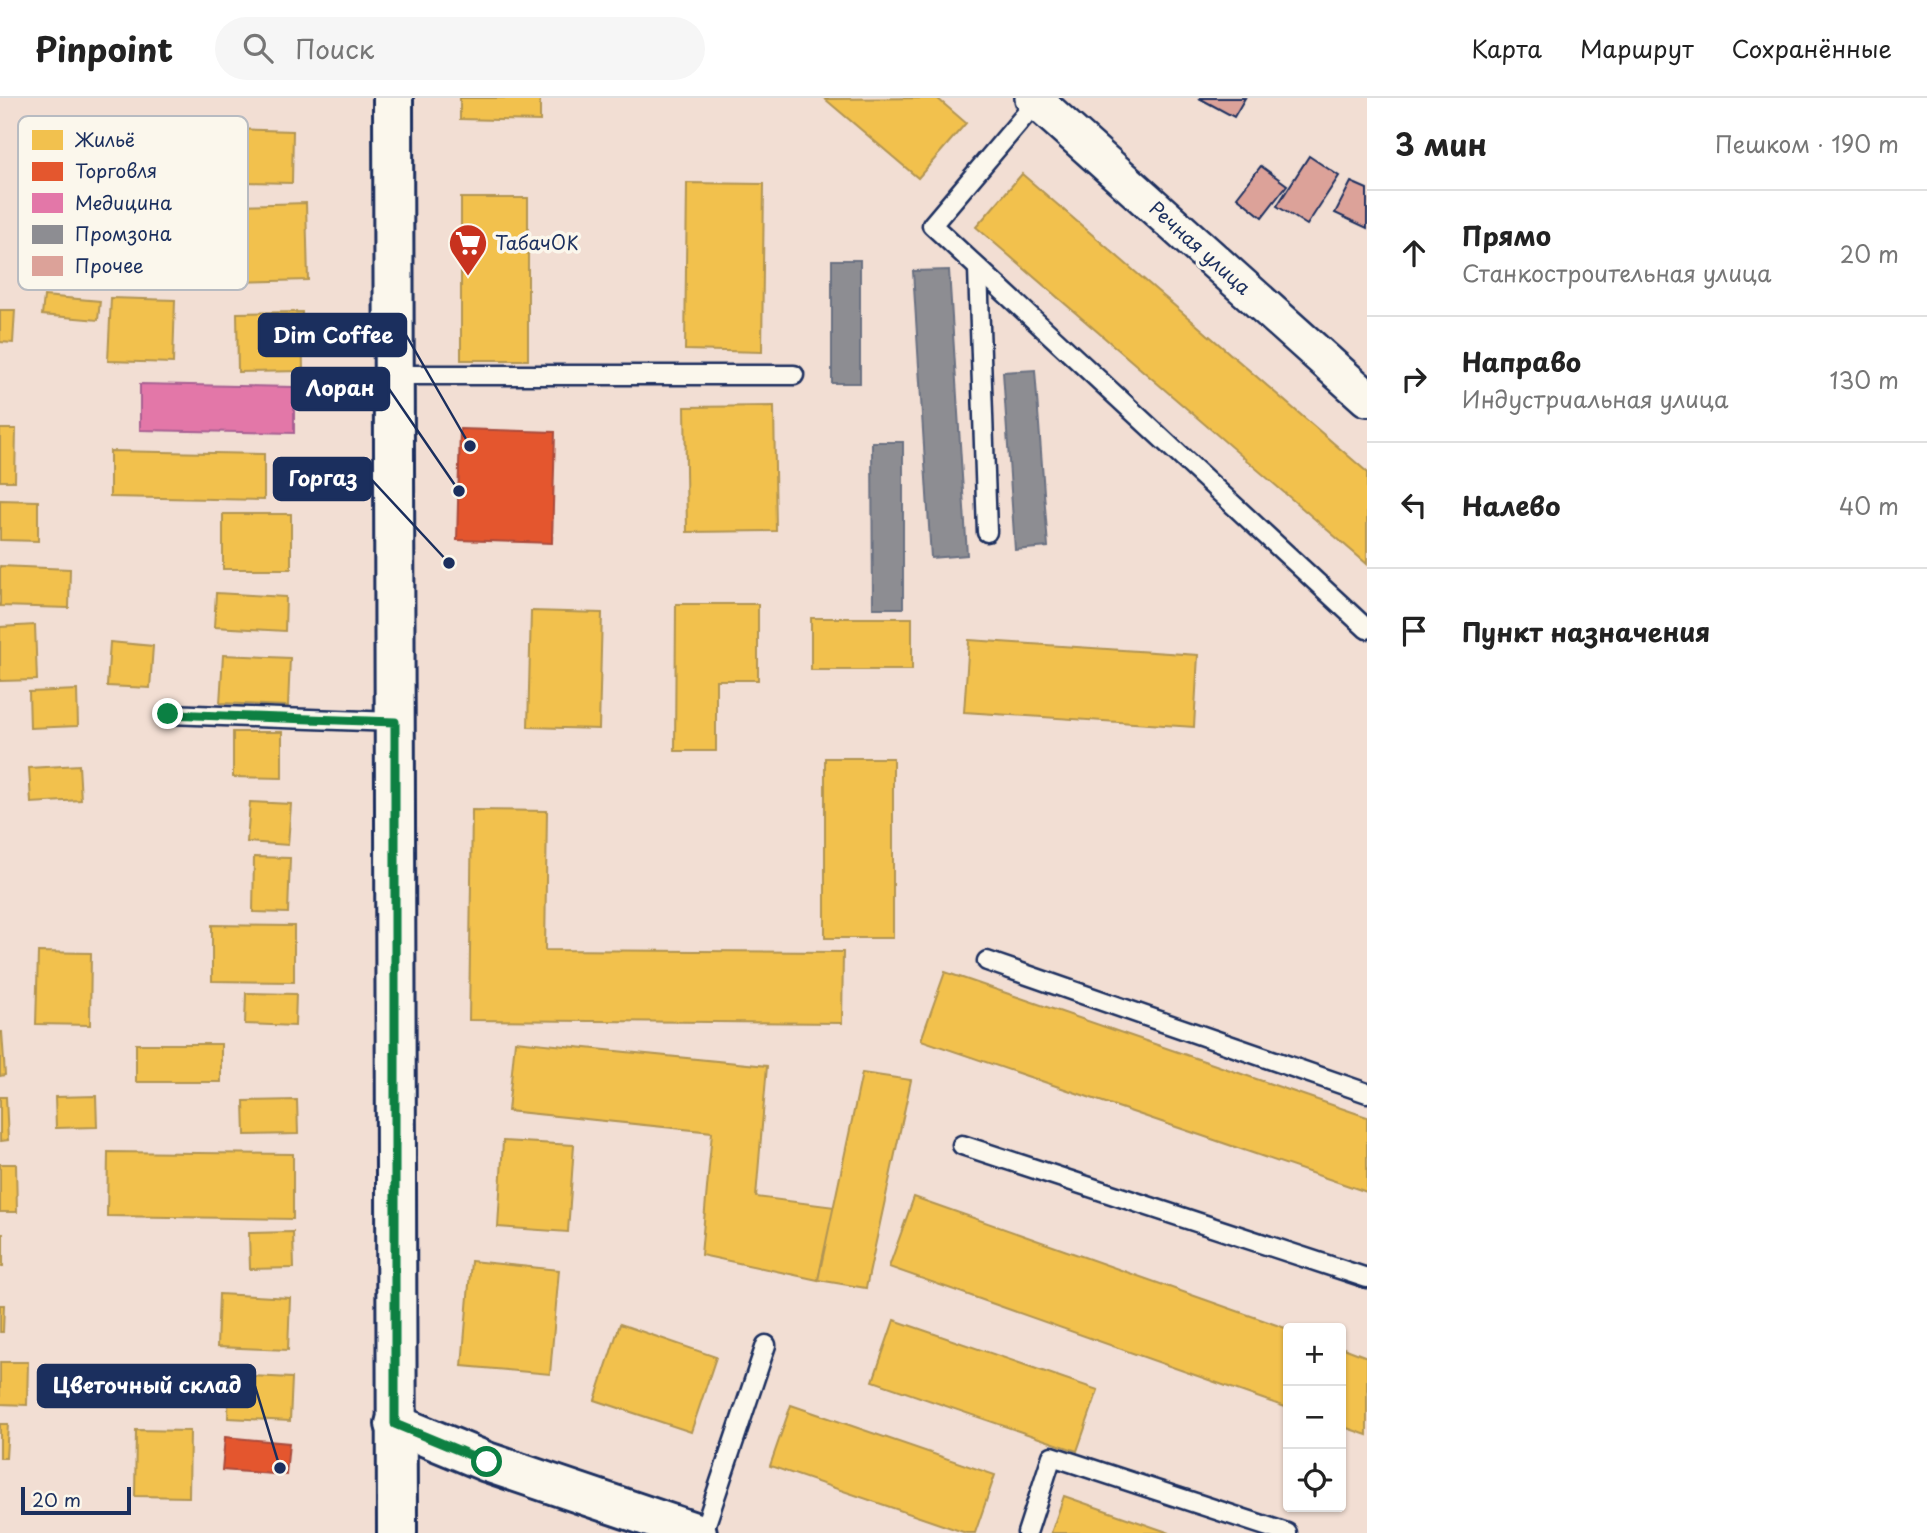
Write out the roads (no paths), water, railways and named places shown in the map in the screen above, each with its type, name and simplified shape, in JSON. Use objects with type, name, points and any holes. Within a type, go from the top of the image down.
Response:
[{"type":"main road","points":[[393,98],[397,1533]]},
{"type":"main road","points":[[395,1424],[487,1462],[697,1533]]},
{"type":"street","name":"Речная улица","points":[[1035,99],[1367,398]]},
{"type":"lane","points":[[1035,99],[932,225],[1367,629]]},
{"type":"lane","points":[[978,268],[987,532]]},
{"type":"lane","points":[[394,375],[794,375]]},
{"type":"lane","points":[[168,714],[395,722]]},
{"type":"lane","points":[[987,961],[1367,1093]]},
{"type":"lane","points":[[961,1145],[1367,1278]]},
{"type":"lane","points":[[703,1533],[766,1345]]},
{"type":"lane","points":[[1027,1533],[1052,1456],[1287,1533]]},
{"type":"place","name":"ТабачОК","points":[[468,277]]},
{"type":"place","name":"Dim Coffee","points":[[470,446]]},
{"type":"place","name":"Лоран","points":[[459,491]]},
{"type":"place","name":"Горгаз","points":[[449,563]]},
{"type":"place","name":"Цветочный склад","points":[[280,1468]]}]
